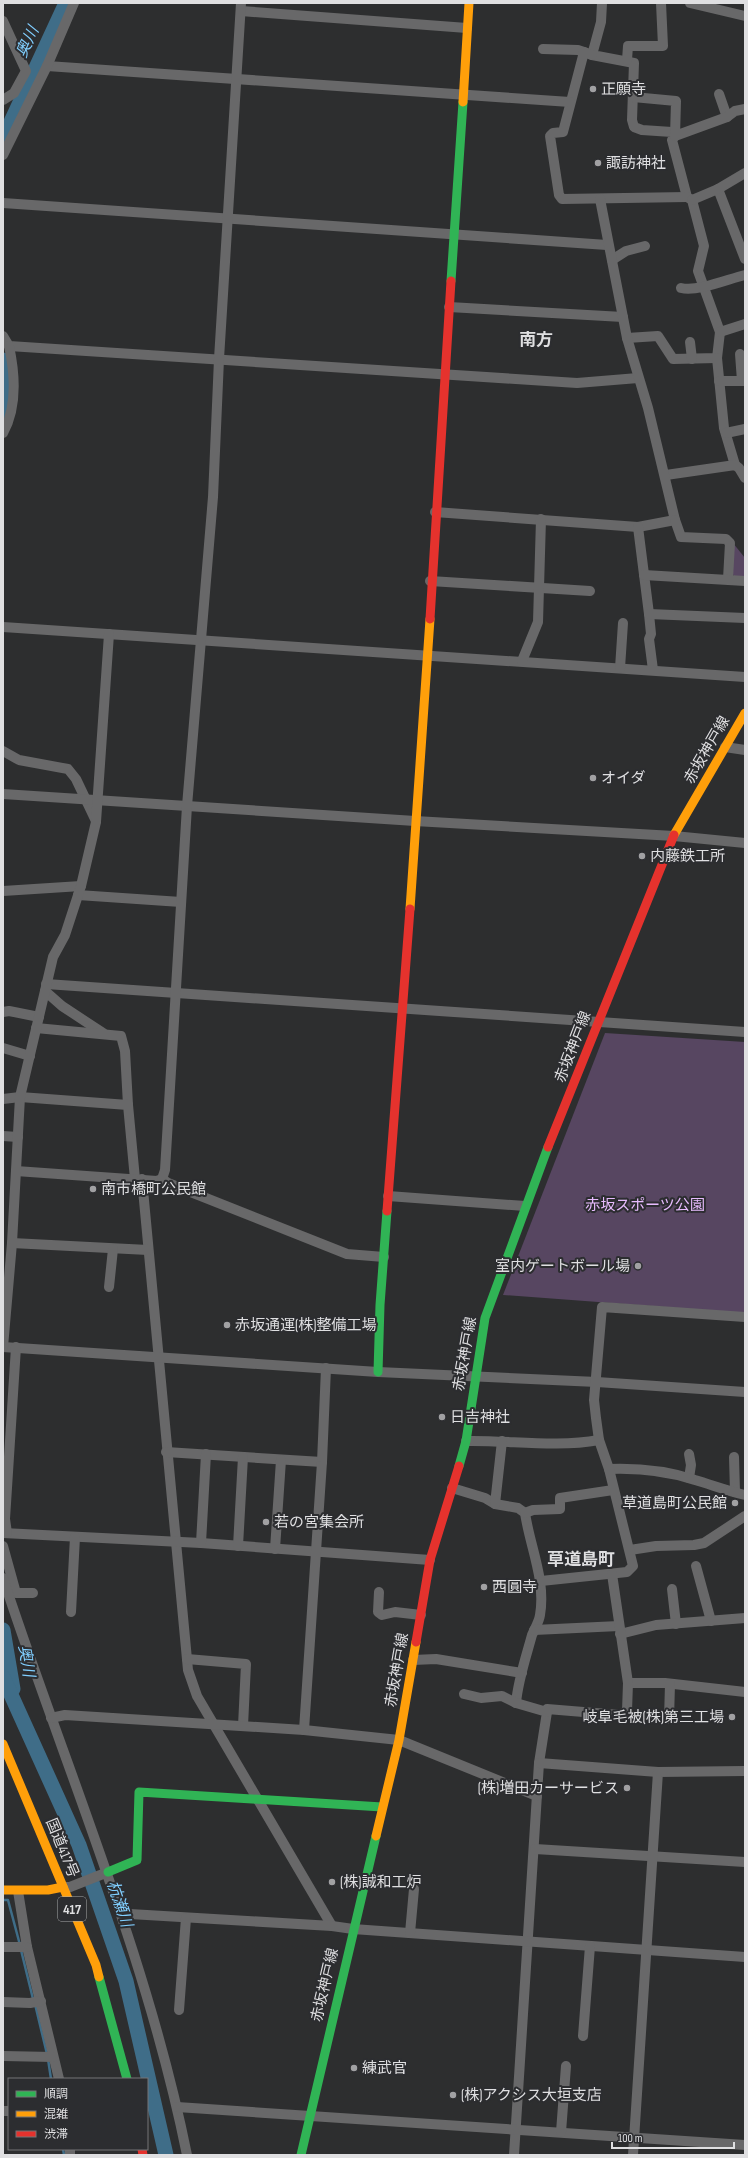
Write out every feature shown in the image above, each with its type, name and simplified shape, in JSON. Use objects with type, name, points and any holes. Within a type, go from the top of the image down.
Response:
[{"type":"main road","points":[[378,1372],[380,1305],[415,821],[463,95],[466,28],[469,3]]},
{"type":"main road","name":"赤坂神戸線","points":[[301,2155],[353,1929],[399,1740],[430,1560],[466,1441],[485,1318],[525,1206],[597,1023],[674,836],[745,714]]},
{"type":"main road","name":"国道417号","points":[[3,1744],[66,1887],[96,1965],[126,2078]]},
{"type":"main road","points":[[107,1873],[137,1860],[139,1792],[382,1807]]},
{"type":"main road","points":[[3,1890],[48,1890],[66,1887]]},
{"type":"street","points":[[3,155],[47,66],[74,3]]},
{"type":"street","points":[[602,3],[601,22],[570,102],[563,132],[553,133],[550,136],[559,196],[562,199],[690,198],[718,190],[745,173]]},
{"type":"street","points":[[628,46],[663,50],[661,3]]},
{"type":"street","points":[[690,3],[745,16]]},
{"type":"street","points":[[162,1179],[165,1170],[187,806],[213,497],[219,359],[241,7],[466,28]]},
{"type":"street","points":[[3,21],[26,71],[14,93],[3,100]]},
{"type":"street","points":[[625,36],[628,46],[627,60]]},
{"type":"street","points":[[542,49],[578,50],[588,54],[627,60],[634,63],[632,120],[634,127],[642,130],[672,132],[675,136]]},
{"type":"street","points":[[47,66],[570,102]]},
{"type":"street","points":[[720,94],[727,117]]},
{"type":"street","points":[[633,96],[676,101],[675,136],[672,140],[704,246],[698,271],[720,332],[717,358],[726,432],[735,466],[739,468],[745,478]]},
{"type":"street","points":[[675,136],[727,117],[735,111],[745,109]]},
{"type":"street","points":[[718,190],[745,259]]},
{"type":"street","points":[[600,199],[607,245],[612,260],[627,338],[666,475],[675,520],[681,537],[726,539],[730,543],[728,579]]},
{"type":"street","points":[[3,203],[228,220],[607,245]]},
{"type":"street","points":[[612,260],[626,251],[645,246]]},
{"type":"street","points":[[681,288],[686,290],[745,275]]},
{"type":"street","points":[[449,307],[623,316]]},
{"type":"street","points":[[720,332],[745,324]]},
{"type":"street","points":[[3,336],[9,346],[14,370],[10,420],[3,433]]},
{"type":"street","points":[[627,338],[658,336],[673,359],[717,358]]},
{"type":"street","points":[[690,342],[692,359]]},
{"type":"street","points":[[9,346],[577,383],[638,378]]},
{"type":"street","points":[[719,381],[744,381],[740,354]]},
{"type":"street","points":[[726,432],[745,429]]},
{"type":"street","points":[[666,475],[735,466]]},
{"type":"street","points":[[435,512],[638,527],[675,520]]},
{"type":"street","points":[[522,661],[538,622],[541,519]]},
{"type":"street","points":[[638,527],[649,614],[651,634],[649,639],[653,670]]},
{"type":"street","points":[[644,575],[745,581]]},
{"type":"street","points":[[430,581],[590,591]]},
{"type":"street","points":[[649,614],[745,618]]},
{"type":"street","points":[[620,668],[623,623]]},
{"type":"street","points":[[3,627],[745,677]]},
{"type":"street","points":[[109,634],[96,822],[66,935],[53,957],[20,1097],[12,1243],[3,1347],[378,1372],[596,1382],[745,1392]]},
{"type":"street","points":[[725,747],[745,750]]},
{"type":"street","points":[[3,751],[19,760],[68,769],[76,779],[96,822]]},
{"type":"street","points":[[3,794],[98,799],[415,821],[674,836],[745,843]]},
{"type":"street","points":[[3,891],[79,890],[181,902]]},
{"type":"street","points":[[46,987],[176,994],[745,1032]]},
{"type":"street","points":[[46,987],[62,1006],[105,1034]]},
{"type":"street","points":[[3,1012],[9,1011],[39,1017]]},
{"type":"street","points":[[36,1028],[121,1036],[125,1051],[128,1105],[148,1250],[166,1452],[188,1670],[197,1696],[332,1926]]},
{"type":"street","points":[[3,1048],[30,1056]]},
{"type":"street","points":[[3,1099],[20,1097],[128,1105]]},
{"type":"street","points":[[3,1136],[18,1137]]},
{"type":"street","points":[[16,1171],[138,1179],[162,1179],[182,1189],[347,1254],[384,1257]]},
{"type":"street","points":[[388,1196],[525,1206]]},
{"type":"street","points":[[3,1200],[14,1201]]},
{"type":"street","points":[[12,1243],[148,1250]]},
{"type":"street","points":[[109,1287],[113,1249]]},
{"type":"street","points":[[541,1581],[627,1572],[632,1566],[630,1550],[613,1490],[609,1469],[599,1440],[594,1400],[602,1307],[745,1317]]},
{"type":"street","points":[[16,1347],[5,1533],[201,1543],[275,1549],[316,1550],[430,1560]]},
{"type":"street","points":[[304,1730],[322,1462],[326,1368]]},
{"type":"street","points":[[466,1441],[502,1441],[537,1444],[599,1440]]},
{"type":"street","points":[[494,1504],[502,1441]]},
{"type":"street","points":[[166,1452],[322,1462]]},
{"type":"street","points":[[201,1543],[206,1454]]},
{"type":"street","points":[[689,1454],[691,1465],[690,1478]]},
{"type":"street","points":[[238,1546],[243,1457]]},
{"type":"street","points":[[734,1457],[735,1492]]},
{"type":"street","points":[[275,1549],[281,1460]]},
{"type":"street","points":[[609,1469],[663,1473],[690,1478],[745,1494]]},
{"type":"street","points":[[452,1488],[485,1498],[494,1504],[518,1508],[525,1513],[528,1532],[541,1581],[540,1616],[534,1630],[522,1673],[516,1703]]},
{"type":"street","points":[[525,1513],[533,1510],[560,1509],[560,1498],[613,1490]]},
{"type":"street","points":[[630,1550],[656,1546],[694,1546],[704,1543],[745,1516]]},
{"type":"street","points":[[71,1612],[76,1537]]},
{"type":"street","points":[[3,1546],[16,1592],[33,1593]]},
{"type":"street","points":[[696,1566],[711,1621]]},
{"type":"street","points":[[514,2155],[535,1849],[539,1763],[547,1709],[620,1715],[627,1711],[628,1683],[612,1574]]},
{"type":"street","points":[[3,1578],[51,1718],[107,1873],[141,1975],[177,2107],[187,2155]]},
{"type":"street","points":[[672,1589],[676,1624]]},
{"type":"street","points":[[379,1592],[378,1612],[382,1616],[395,1612],[421,1615]]},
{"type":"street","points":[[534,1630],[620,1630],[656,1625],[745,1618]]},
{"type":"street","points":[[187,1659],[246,1664],[243,1726]]},
{"type":"street","points":[[413,1660],[436,1659],[522,1673]]},
{"type":"street","points":[[628,1683],[670,1684],[745,1692]]},
{"type":"street","points":[[669,1719],[670,1684]]},
{"type":"street","points":[[464,1694],[481,1698],[502,1696],[516,1703],[547,1712]]},
{"type":"street","points":[[51,1718],[66,1715],[214,1724],[304,1730],[399,1740],[537,1796]]},
{"type":"street","points":[[539,1763],[658,1772],[745,1771]]},
{"type":"street","points":[[633,2155],[658,1772]]},
{"type":"street","points":[[535,1849],[745,1862]]},
{"type":"street","points":[[66,1887],[107,1873]]},
{"type":"street","points":[[410,1933],[414,1889]]},
{"type":"street","points":[[18,1891],[24,1948],[49,2057],[59,2078]]},
{"type":"street","points":[[130,1914],[332,1926],[353,1929],[529,1941],[646,1951],[745,1957]]},
{"type":"street","points":[[179,2010],[186,1918]]},
{"type":"street","points":[[583,2036],[590,1946]]},
{"type":"street","points":[[3,1948],[24,1948]]},
{"type":"street","points":[[3,2002],[37,2002]]},
{"type":"street","points":[[3,2056],[49,2057]]},
{"type":"street","points":[[560,2132],[566,2066]]},
{"type":"street","points":[[177,2107],[745,2145]]},
{"type":"green space","points":[[733,543],[745,558],[745,577],[734,576],[732,573]]},
{"type":"green space","name":"赤坂スポーツ公園","points":[[605,1033],[745,1042],[745,1313],[503,1295]]},
{"type":"waterway","name":"奥川","points":[[3,139],[66,3]]},
{"type":"waterway","name":"奥川","points":[[3,360],[7,386],[3,413]]},
{"type":"waterway","name":"奥川","points":[[3,1630],[13,1689]]},
{"type":"waterway","name":"杭瀬川","points":[[3,1677],[79,1845],[126,1981],[166,2155]]},
{"type":"waterway","points":[[3,1900],[8,1900],[20,1945]]},
{"type":"waterway","points":[[21,1950],[33,1999]]},
{"type":"waterway","points":[[35,2004],[47,2054]]},
{"type":"waterway","points":[[48,2059],[51,2078]]},
{"type":"waterway","points":[[63,2150],[64,2155]]},
{"type":"traffic: fast","points":[[451,281],[463,102]]},
{"type":"traffic: fast","points":[[459,1466],[466,1441],[485,1318],[548,1147]]},
{"type":"traffic: fast","points":[[378,1372],[380,1305],[387,1211]]},
{"type":"traffic: fast","points":[[108,1872],[137,1860],[139,1792],[382,1807]]},
{"type":"traffic: fast","points":[[301,2155],[376,1836]]},
{"type":"traffic: fast","points":[[99,1977],[127,2078]]},
{"type":"traffic: slow","points":[[463,102],[469,3]]},
{"type":"traffic: slow","points":[[410,909],[430,619]]},
{"type":"traffic: slow","points":[[674,835],[745,713]]},
{"type":"traffic: slow","points":[[376,1836],[399,1740],[416,1642]]},
{"type":"traffic: slow","points":[[3,1744],[96,1965],[99,1977]]},
{"type":"traffic: slow","points":[[3,1890],[48,1890],[63,1887]]},
{"type":"traffic: jam","points":[[430,619],[451,281]]},
{"type":"traffic: jam","points":[[548,1147],[674,835]]},
{"type":"traffic: jam","points":[[387,1211],[410,909]]},
{"type":"traffic: jam","points":[[416,1642],[430,1560],[459,1466]]},
{"type":"traffic: jam","points":[[142,2150],[143,2155]]},
{"type":"place","name":"正願寺","points":[[593,89]]},
{"type":"place","name":"諏訪神社","points":[[598,163]]},
{"type":"place","name":"オイダ","points":[[593,778]]},
{"type":"place","name":"内藤鉄工所","points":[[642,856]]},
{"type":"place","name":"南市橋町公民館","points":[[93,1189]]},
{"type":"place","name":"室内ゲートボール場","points":[[638,1266]]},
{"type":"place","name":"赤坂通運(株)整備工場","points":[[227,1325]]},
{"type":"place","name":"日吉神社","points":[[442,1417]]},
{"type":"place","name":"草道島町公民館","points":[[735,1503]]},
{"type":"place","name":"若の宮集会所","points":[[266,1522]]},
{"type":"place","name":"西圓寺","points":[[484,1587]]},
{"type":"place","name":"岐阜毛被(株)第三工場","points":[[732,1717]]},
{"type":"place","name":"(株)増田カーサービス","points":[[627,1788]]},
{"type":"place","name":"(株)誠和工炉","points":[[332,1882]]},
{"type":"place","name":"練武官","points":[[354,2068]]},
{"type":"place","name":"(株)アクシス大垣支店","points":[[453,2095]]},
{"type":"district","name":"南方","points":[[536,340]]},
{"type":"district","name":"草道島町","points":[[581,1560]]}]
